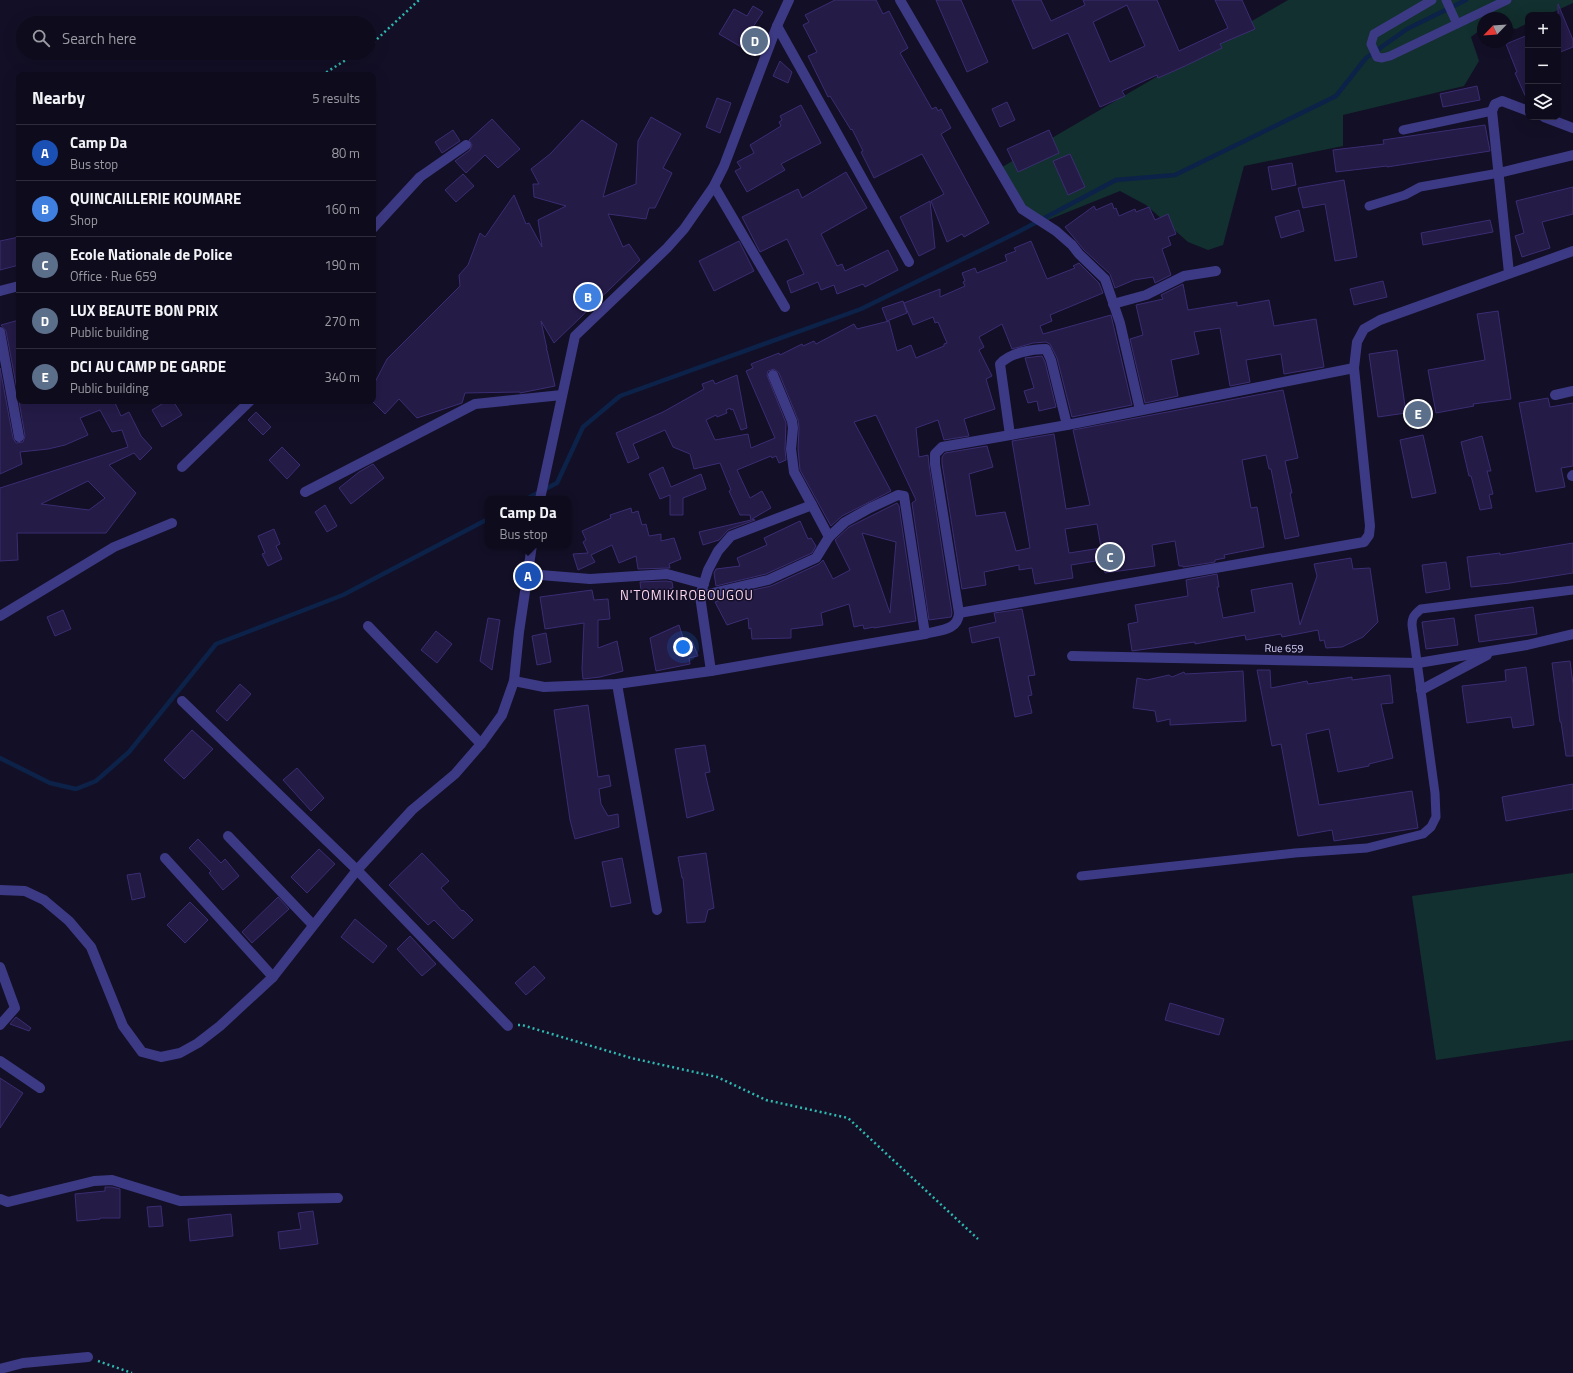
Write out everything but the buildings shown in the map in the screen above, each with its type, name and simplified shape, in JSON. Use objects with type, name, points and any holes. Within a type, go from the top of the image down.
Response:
[{"type":"street","points":[[541,496],[575,336],[667,248],[684,229],[714,186],[724,166],[777,26],[789,0]]},
{"type":"street","points":[[900,0],[1022,210],[1056,231],[1105,279],[1120,323],[1140,410]]},
{"type":"street","points":[[777,26],[909,262]]},
{"type":"street","points":[[1509,273],[1492,112],[1495,104],[1502,101],[1525,110]]},
{"type":"street","points":[[1552,120],[1573,128]]},
{"type":"street","points":[[376,225],[420,177],[466,145]]},
{"type":"street","points":[[1499,173],[1573,155]]},
{"type":"street","points":[[714,186],[784,307]]},
{"type":"street","points":[[959,614],[1364,542],[1369,535],[1370,526],[1354,368],[1357,342],[1364,328],[1380,320],[1573,251]]},
{"type":"street","points":[[1113,304],[1146,295],[1184,276],[1216,271]]},
{"type":"street","points":[[0,291],[16,287]]},
{"type":"street","points":[[0,332],[19,437]]},
{"type":"street","points":[[1010,435],[1000,364],[1005,358],[1038,349],[1046,350],[1051,360],[1067,425]]},
{"type":"street","points":[[514,680],[544,688],[617,684],[711,671],[925,634],[952,627],[959,620],[959,614],[935,464],[936,454],[942,447],[1067,425],[1354,368]]},
{"type":"street","points":[[773,375],[792,421],[793,428],[790,449],[794,472],[829,537]]},
{"type":"street","points":[[1555,395],[1573,391]]},
{"type":"street","points":[[305,492],[475,404],[562,394]]},
{"type":"street","points":[[182,467],[247,404]]},
{"type":"street","points":[[700,596],[768,580],[816,558],[829,537],[845,522],[898,495],[904,496],[925,634]]},
{"type":"street","points":[[711,671],[700,596],[708,570],[718,551],[731,536],[812,505]]},
{"type":"street","points":[[0,616],[114,547],[172,523]]},
{"type":"street","points":[[0,890],[25,891],[44,900],[69,921],[91,947],[123,1026],[142,1052],[161,1057],[180,1052],[198,1043],[220,1026],[273,977],[357,870],[412,810],[455,774],[481,744],[502,715],[514,680],[532,548]]},
{"type":"street","points":[[528,574],[590,579],[667,574],[704,584]]},
{"type":"street","points":[[368,626],[481,744]]},
{"type":"street","name":"Rue 659","points":[[1072,656],[1418,663],[1527,645],[1573,634]]},
{"type":"street","name":"Rue 659","points":[[1421,690],[1494,651]]},
{"type":"street","points":[[617,684],[657,910]]},
{"type":"street","points":[[182,700],[357,870],[508,1026]]},
{"type":"street","points":[[228,836],[313,925]]},
{"type":"street","points":[[165,858],[273,977]]},
{"type":"street","points":[[0,967],[15,1008],[0,1025]]},
{"type":"street","points":[[0,1061],[40,1088]]},
{"type":"street","points":[[0,1199],[8,1202],[94,1181],[112,1180],[180,1201],[338,1198]]},
{"type":"street","points":[[0,1369],[23,1363],[88,1357]]},
{"type":"lane","points":[[1432,0],[1374,34],[1371,44],[1377,57],[1382,58],[1390,56],[1507,0]]},
{"type":"lane","points":[[1447,1],[1457,24]]},
{"type":"lane","points":[[1403,130],[1492,112]]},
{"type":"lane","points":[[1369,206],[1405,195],[1420,187],[1499,173]]},
{"type":"lane","points":[[1081,876],[1296,853],[1367,848],[1423,834],[1431,827],[1436,817],[1435,793],[1412,618],[1421,609],[1573,590]]},
{"type":"path","points":[[376,40],[419,0]]},
{"type":"path","points":[[327,72],[346,60]]},
{"type":"path","points":[[508,1026],[522,1025],[631,1058],[717,1077],[766,1100],[848,1118],[978,1239]]},
{"type":"path","points":[[88,1357],[132,1373]]},
{"type":"green space","points":[[1288,0],[1573,0],[1573,3],[1554,12],[1525,12],[1525,24],[1516,29],[1513,28],[1513,12],[1477,12],[1477,32],[1471,37],[1479,61],[1464,86],[1343,115],[1343,146],[1244,166],[1223,245],[1208,250],[1188,242],[1146,205],[1120,191],[1048,220],[1021,210],[997,170]]},
{"type":"green space","points":[[1573,873],[1573,1040],[1436,1060],[1412,896]]},
{"type":"waterway","points":[[532,496],[557,483],[583,427],[620,396],[861,309],[1016,233],[1116,180],[1175,175],[1336,96],[1366,58],[1407,29],[1466,0]]},
{"type":"waterway","points":[[0,758],[50,783],[76,789],[96,781],[129,752],[216,644],[343,595],[485,521]]},
{"type":"place","name":"LUX BEAUTE BON PRIX","points":[[755,41]]},
{"type":"place","name":"QUINCAILLERIE KOUMARE","points":[[588,297]]},
{"type":"place","name":"DCI AU CAMP DE GARDE","points":[[1418,414]]},
{"type":"place","name":"Ecole Nationale de Police","points":[[1110,557]]},
{"type":"place","name":"Camp Da","points":[[528,576]]},
{"type":"district","name":"N'TOMIKIROBOUGOU","points":[[687,595]]}]
